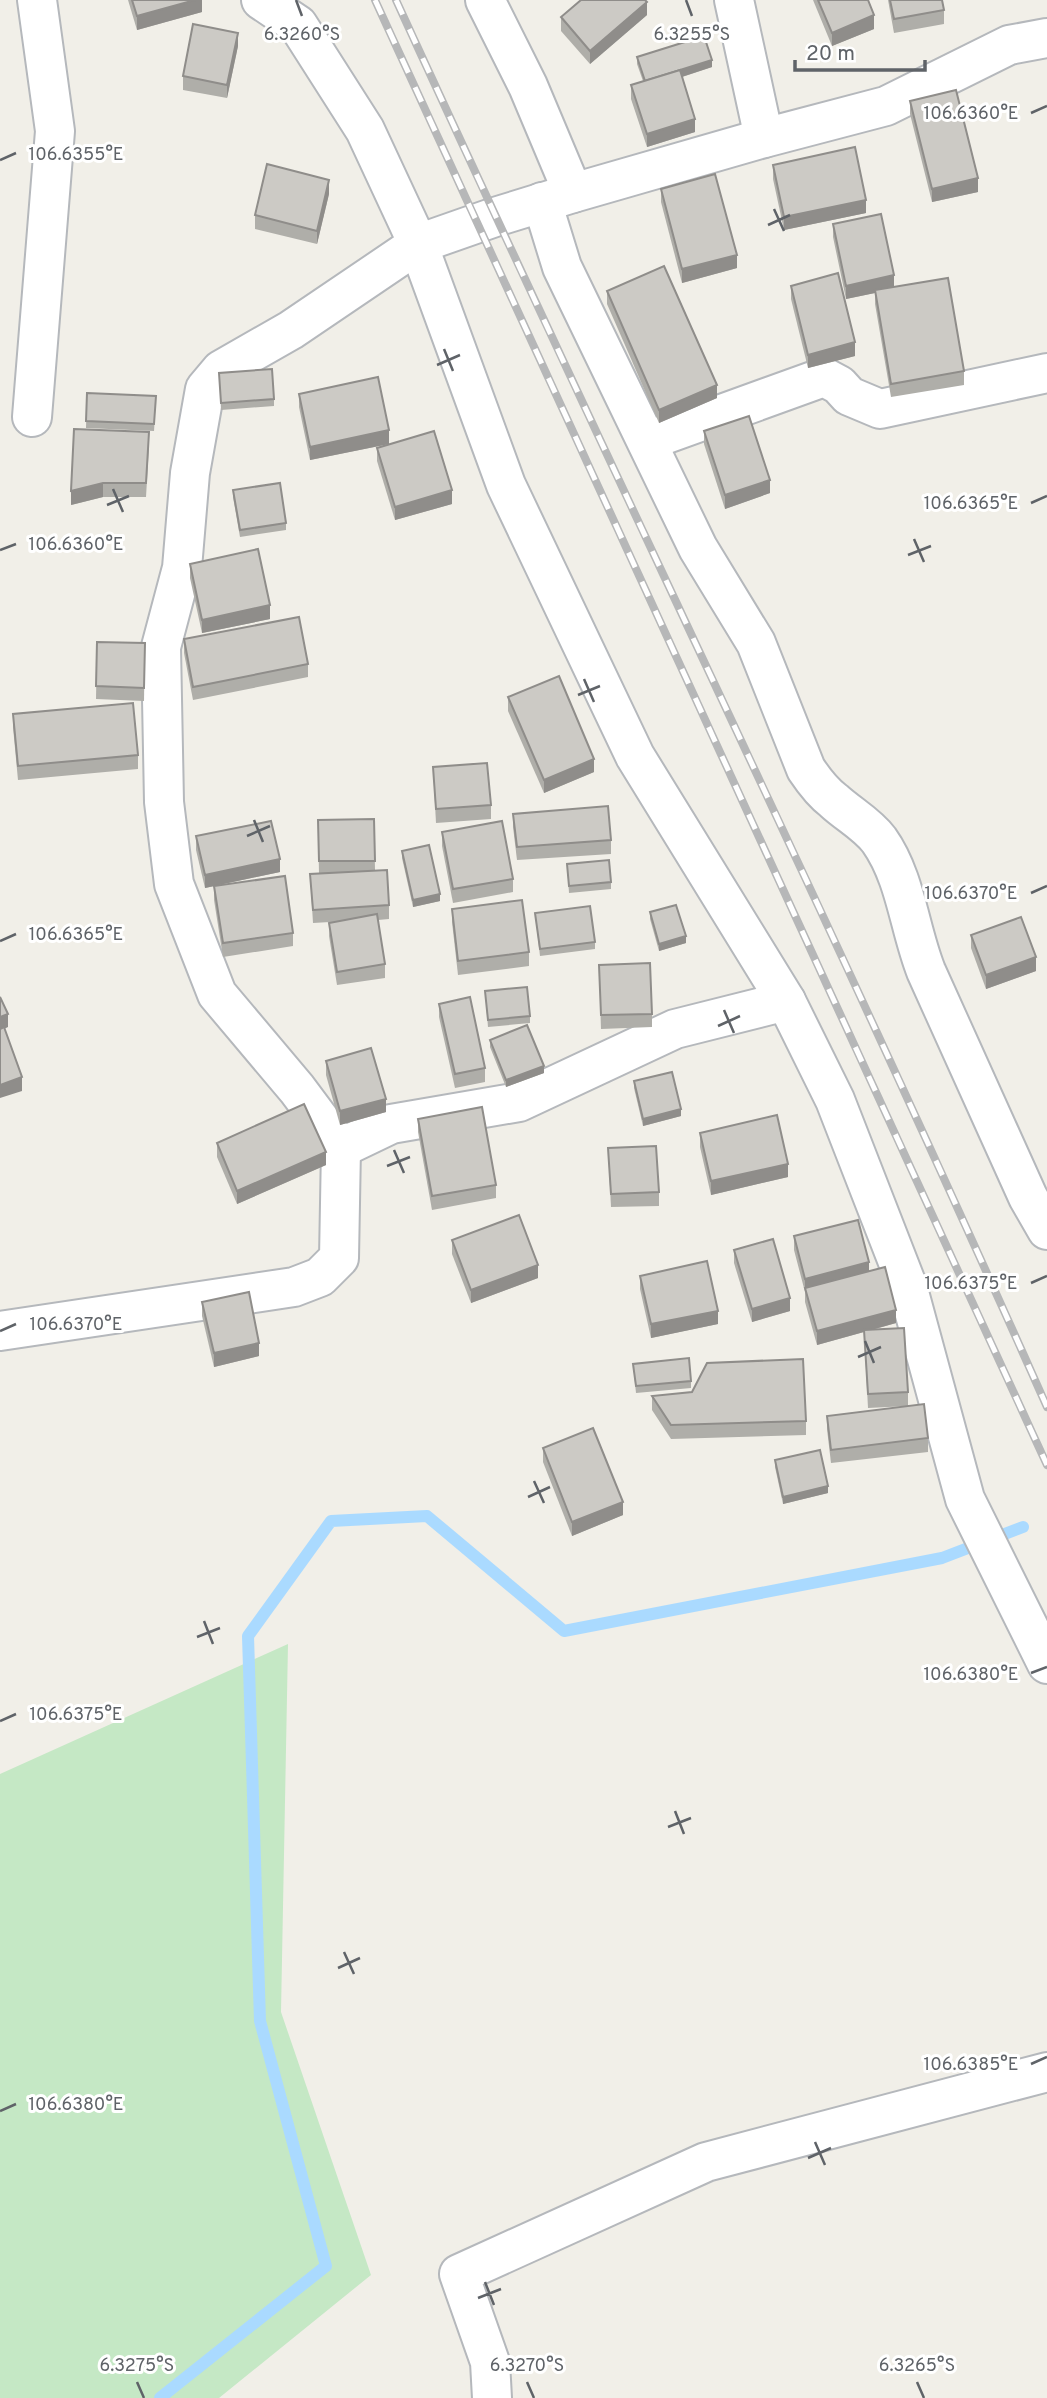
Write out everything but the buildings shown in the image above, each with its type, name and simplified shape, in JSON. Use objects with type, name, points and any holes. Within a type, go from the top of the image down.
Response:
[{"type":"street","points":[[32,417],[55,131],[37,0]]},
{"type":"street","points":[[261,0],[298,25],[365,130],[418,244],[506,485],[635,756],[786,1001],[835,1100],[907,1285],[965,1499],[1047,1664]]},
{"type":"street","points":[[485,0],[528,86],[558,198],[562,267],[698,548],[756,643],[806,769],[834,802],[878,838],[892,863],[899,878],[916,946],[926,971],[1028,1197],[1047,1230]]},
{"type":"street","points":[[734,0],[764,138]]},
{"type":"street","points":[[0,1331],[294,1287],[320,1277],[339,1258],[341,1148],[297,1089],[217,994],[174,884],[164,802],[161,647],[182,568],[190,473],[205,389],[221,370],[291,330],[418,244],[558,198],[764,138],[886,106],[1009,45],[1047,38]]},
{"type":"street","points":[[647,441],[824,377],[849,396],[880,409],[1047,373]]},
{"type":"street","points":[[341,1148],[391,1124],[519,1102],[675,1030],[786,1001]]},
{"type":"street","points":[[492,2398],[489,2362],[459,2274],[706,2162],[1047,2072]]},
{"type":"green space","points":[[288,1644],[281,2012],[371,2275],[219,2398],[0,2398],[0,1774]]},
{"type":"waterway","points":[[160,2398],[326,2266],[260,2021],[248,1636],[331,1521],[427,1516],[564,1631],[942,1558],[1023,1527]]},
{"type":"railway","points":[[375,0],[1047,1465]]},
{"type":"railway","points":[[396,0],[887,1054],[1047,1407]]}]
